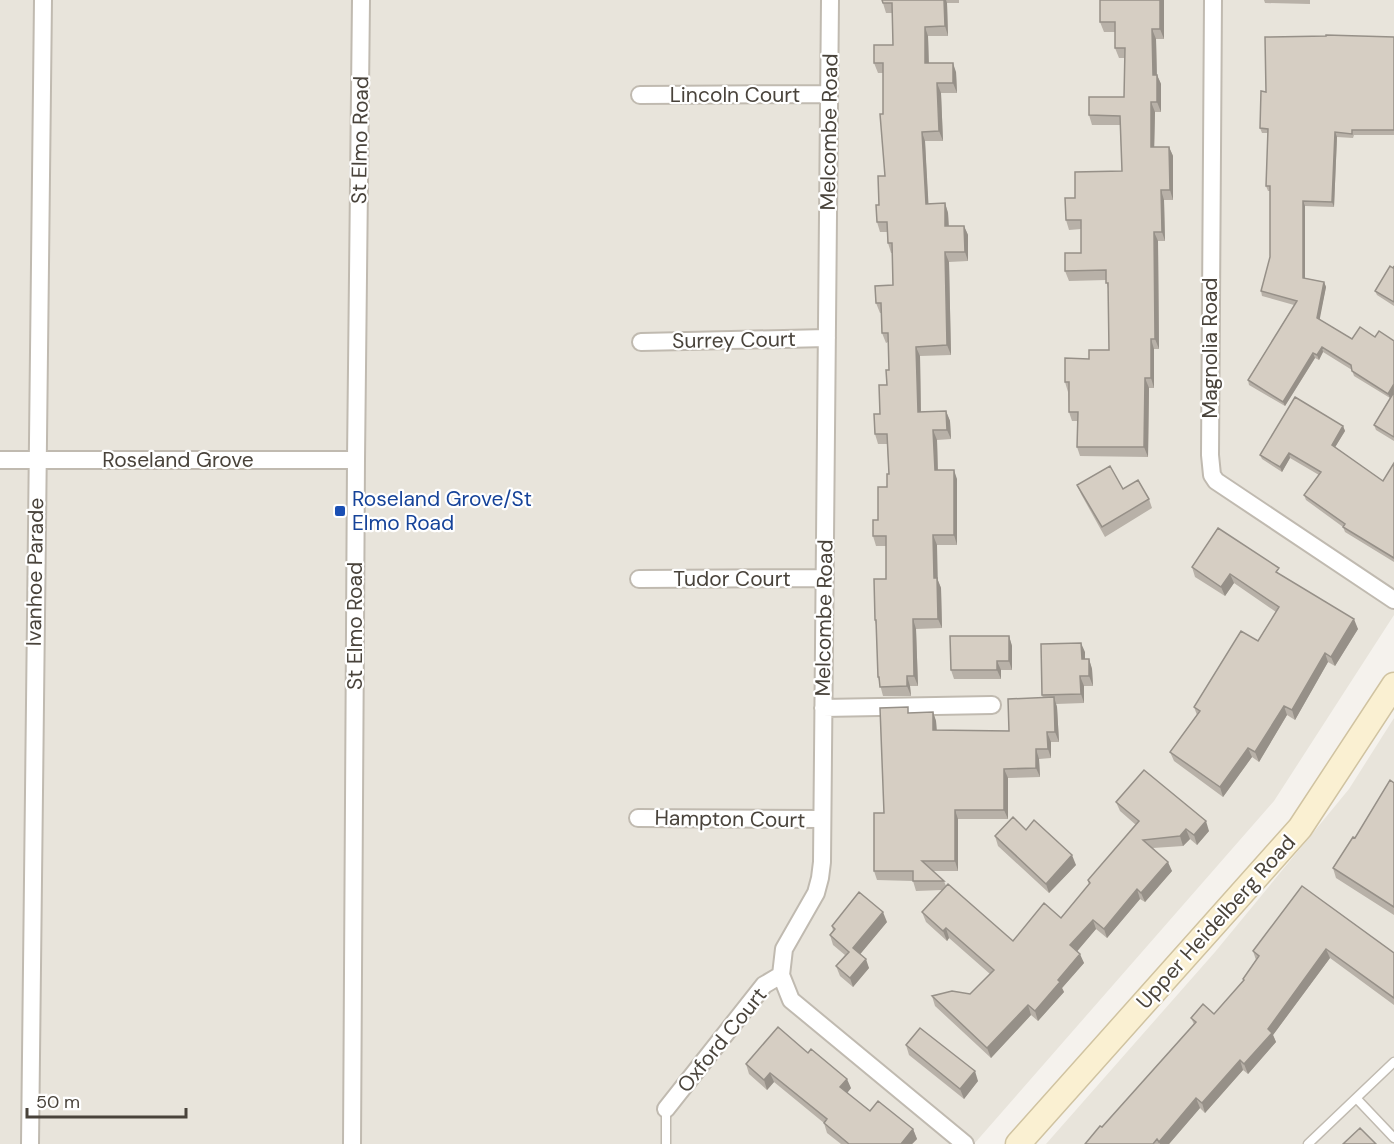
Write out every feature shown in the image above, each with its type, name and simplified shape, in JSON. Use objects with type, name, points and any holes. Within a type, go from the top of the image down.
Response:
[{"type":"main road","name":"Upper Heidelberg Road","points":[[1018,1144],[1300,828],[1394,685]]},
{"type":"street","name":"Ivanhoe Parade","points":[[30,1144],[43,0]]},
{"type":"street","name":"St Elmo Road","points":[[352,1144],[361,0]]},
{"type":"street","name":"Melcombe Road","points":[[781,975],[784,949],[816,893],[820,878],[824,708],[830,0]]},
{"type":"street","name":"Magnolia Road","points":[[1213,0],[1210,264],[1210,455],[1212,475],[1216,482],[1394,600]]},
{"type":"street","name":"Lincoln Court","points":[[640,95],[829,94]]},
{"type":"street","name":"Surrey Court","points":[[641,342],[827,338]]},
{"type":"street","name":"Roseland Grove","points":[[0,460],[356,460]]},
{"type":"street","name":"Tudor Court","points":[[639,579],[825,578]]},
{"type":"street","points":[[824,708],[992,705]]},
{"type":"street","name":"Hampton Court","points":[[638,818],[822,819]]},
{"type":"street","points":[[781,975],[792,1000],[965,1144]]},
{"type":"street","name":"Oxford Court","points":[[666,1110],[764,985],[781,975]]},
{"type":"lane","points":[[1308,1144],[1394,1062]]},
{"type":"lane","points":[[1357,1099],[1394,1138]]},
{"type":"lane","points":[[666,1110],[666,1144]]},
{"type":"shaded area","points":[[0,0],[1394,0],[1394,615],[1274,801],[974,1144],[0,1144]]},
{"type":"shaded area","points":[[1394,718],[1394,1144],[1046,1144],[1215,952],[1349,789]]},
{"type":"building","points":[[882,0],[944,0],[945,26],[925,27],[925,63],[953,63],[953,83],[937,83],[939,131],[922,132],[926,204],[945,203],[945,226],[964,226],[965,252],[945,252],[947,345],[916,347],[918,412],[946,411],[947,430],[933,430],[935,470],[954,470],[954,535],[933,535],[938,619],[913,619],[914,676],[907,676],[907,686],[880,687],[874,579],[886,579],[886,536],[873,536],[873,520],[878,520],[878,487],[887,487],[887,474],[889,474],[887,434],[875,434],[874,414],[880,414],[879,385],[887,385],[886,370],[889,370],[888,333],[882,333],[881,303],[876,303],[875,286],[893,285],[892,243],[888,243],[887,222],[877,222],[876,205],[879,205],[878,176],[885,176],[880,114],[883,114],[883,63],[874,63],[874,45],[893,45],[892,3],[883,3]]},
{"type":"building","points":[[1100,0],[1160,0],[1160,29],[1152,29],[1153,75],[1157,75],[1157,102],[1151,102],[1151,147],[1169,147],[1170,190],[1161,190],[1162,232],[1154,232],[1155,339],[1151,339],[1151,378],[1145,378],[1144,447],[1077,447],[1078,412],[1069,412],[1069,382],[1065,382],[1065,358],[1089,359],[1089,350],[1109,350],[1106,270],[1065,271],[1065,253],[1081,253],[1081,220],[1066,220],[1065,198],[1075,198],[1075,172],[1122,171],[1120,116],[1089,115],[1089,97],[1124,97],[1125,48],[1115,48],[1115,22],[1100,22]]},
{"type":"building","points":[[1326,35],[1394,37],[1394,130],[1352,130],[1352,134],[1335,132],[1332,202],[1303,201],[1303,278],[1324,282],[1317,318],[1352,339],[1360,327],[1375,337],[1379,331],[1394,341],[1394,384],[1388,394],[1352,371],[1351,365],[1322,347],[1317,355],[1313,353],[1283,402],[1248,380],[1297,301],[1261,291],[1270,257],[1270,186],[1266,186],[1268,129],[1260,128],[1261,91],[1266,92],[1265,37]]},
{"type":"building","points":[[1390,266],[1393,268],[1394,266],[1394,302],[1375,291]]},
{"type":"building","points":[[1394,392],[1394,437],[1374,425]]},
{"type":"building","points":[[1295,397],[1343,426],[1332,445],[1383,481],[1394,463],[1394,558],[1343,527],[1345,524],[1304,495],[1321,472],[1289,453],[1280,467],[1260,455]]},
{"type":"building","points":[[1110,466],[1123,489],[1138,480],[1149,499],[1102,527],[1077,485]]},
{"type":"building","points":[[1218,528],[1279,568],[1276,572],[1354,619],[1331,657],[1325,653],[1292,710],[1284,706],[1255,752],[1248,748],[1220,787],[1170,752],[1200,711],[1194,707],[1241,631],[1258,641],[1279,607],[1230,574],[1221,587],[1192,567]]},
{"type":"building","points":[[950,636],[1009,636],[1009,661],[997,661],[997,670],[951,670]]},
{"type":"building","points":[[1081,643],[1082,659],[1089,659],[1089,676],[1080,676],[1081,694],[1042,695],[1041,644]]},
{"type":"building","points":[[1054,697],[1055,732],[1047,732],[1048,749],[1036,749],[1036,768],[1004,769],[1004,810],[955,810],[955,861],[922,861],[944,881],[913,881],[913,871],[874,871],[874,813],[884,813],[880,708],[908,707],[908,713],[933,712],[933,730],[1009,731],[1008,699]]},
{"type":"building","points":[[1144,770],[1206,821],[1194,835],[1186,829],[1180,836],[1143,840],[1168,862],[1141,893],[1137,889],[1104,929],[1093,920],[1070,945],[1080,954],[1058,980],[1060,982],[1035,1011],[1028,1005],[987,1048],[932,996],[952,991],[970,994],[994,970],[946,928],[943,931],[922,912],[948,884],[1013,941],[1044,903],[1061,918],[1090,883],[1088,880],[1139,821],[1116,802]]},
{"type":"building","points":[[1390,780],[1394,783],[1394,907],[1333,868],[1353,837],[1355,838]]},
{"type":"building","points":[[1013,817],[1026,830],[1034,820],[1072,855],[1046,884],[995,836]]},
{"type":"building","points":[[1302,886],[1394,953],[1394,998],[1326,949],[1268,1029],[1272,1033],[1244,1064],[1240,1060],[1202,1103],[1196,1098],[1159,1142],[1157,1139],[1153,1144],[1085,1144],[1196,1022],[1191,1018],[1203,1004],[1214,1014],[1244,980],[1259,956],[1253,951]]},
{"type":"building","points":[[859,892],[883,912],[853,948],[866,959],[850,978],[836,966],[849,952],[830,935],[835,929],[832,926]]},
{"type":"building","points":[[778,1027],[808,1053],[811,1049],[847,1079],[840,1087],[870,1111],[878,1101],[913,1129],[901,1144],[849,1144],[824,1123],[827,1119],[770,1073],[764,1080],[746,1064]]},
{"type":"building","points":[[920,1028],[975,1071],[960,1089],[906,1045]]},
{"type":"building","points":[[1360,1128],[1376,1144],[1343,1144]]},
{"type":"place","name":"Roseland Grove/St Elmo Road","points":[[340,511]]}]
